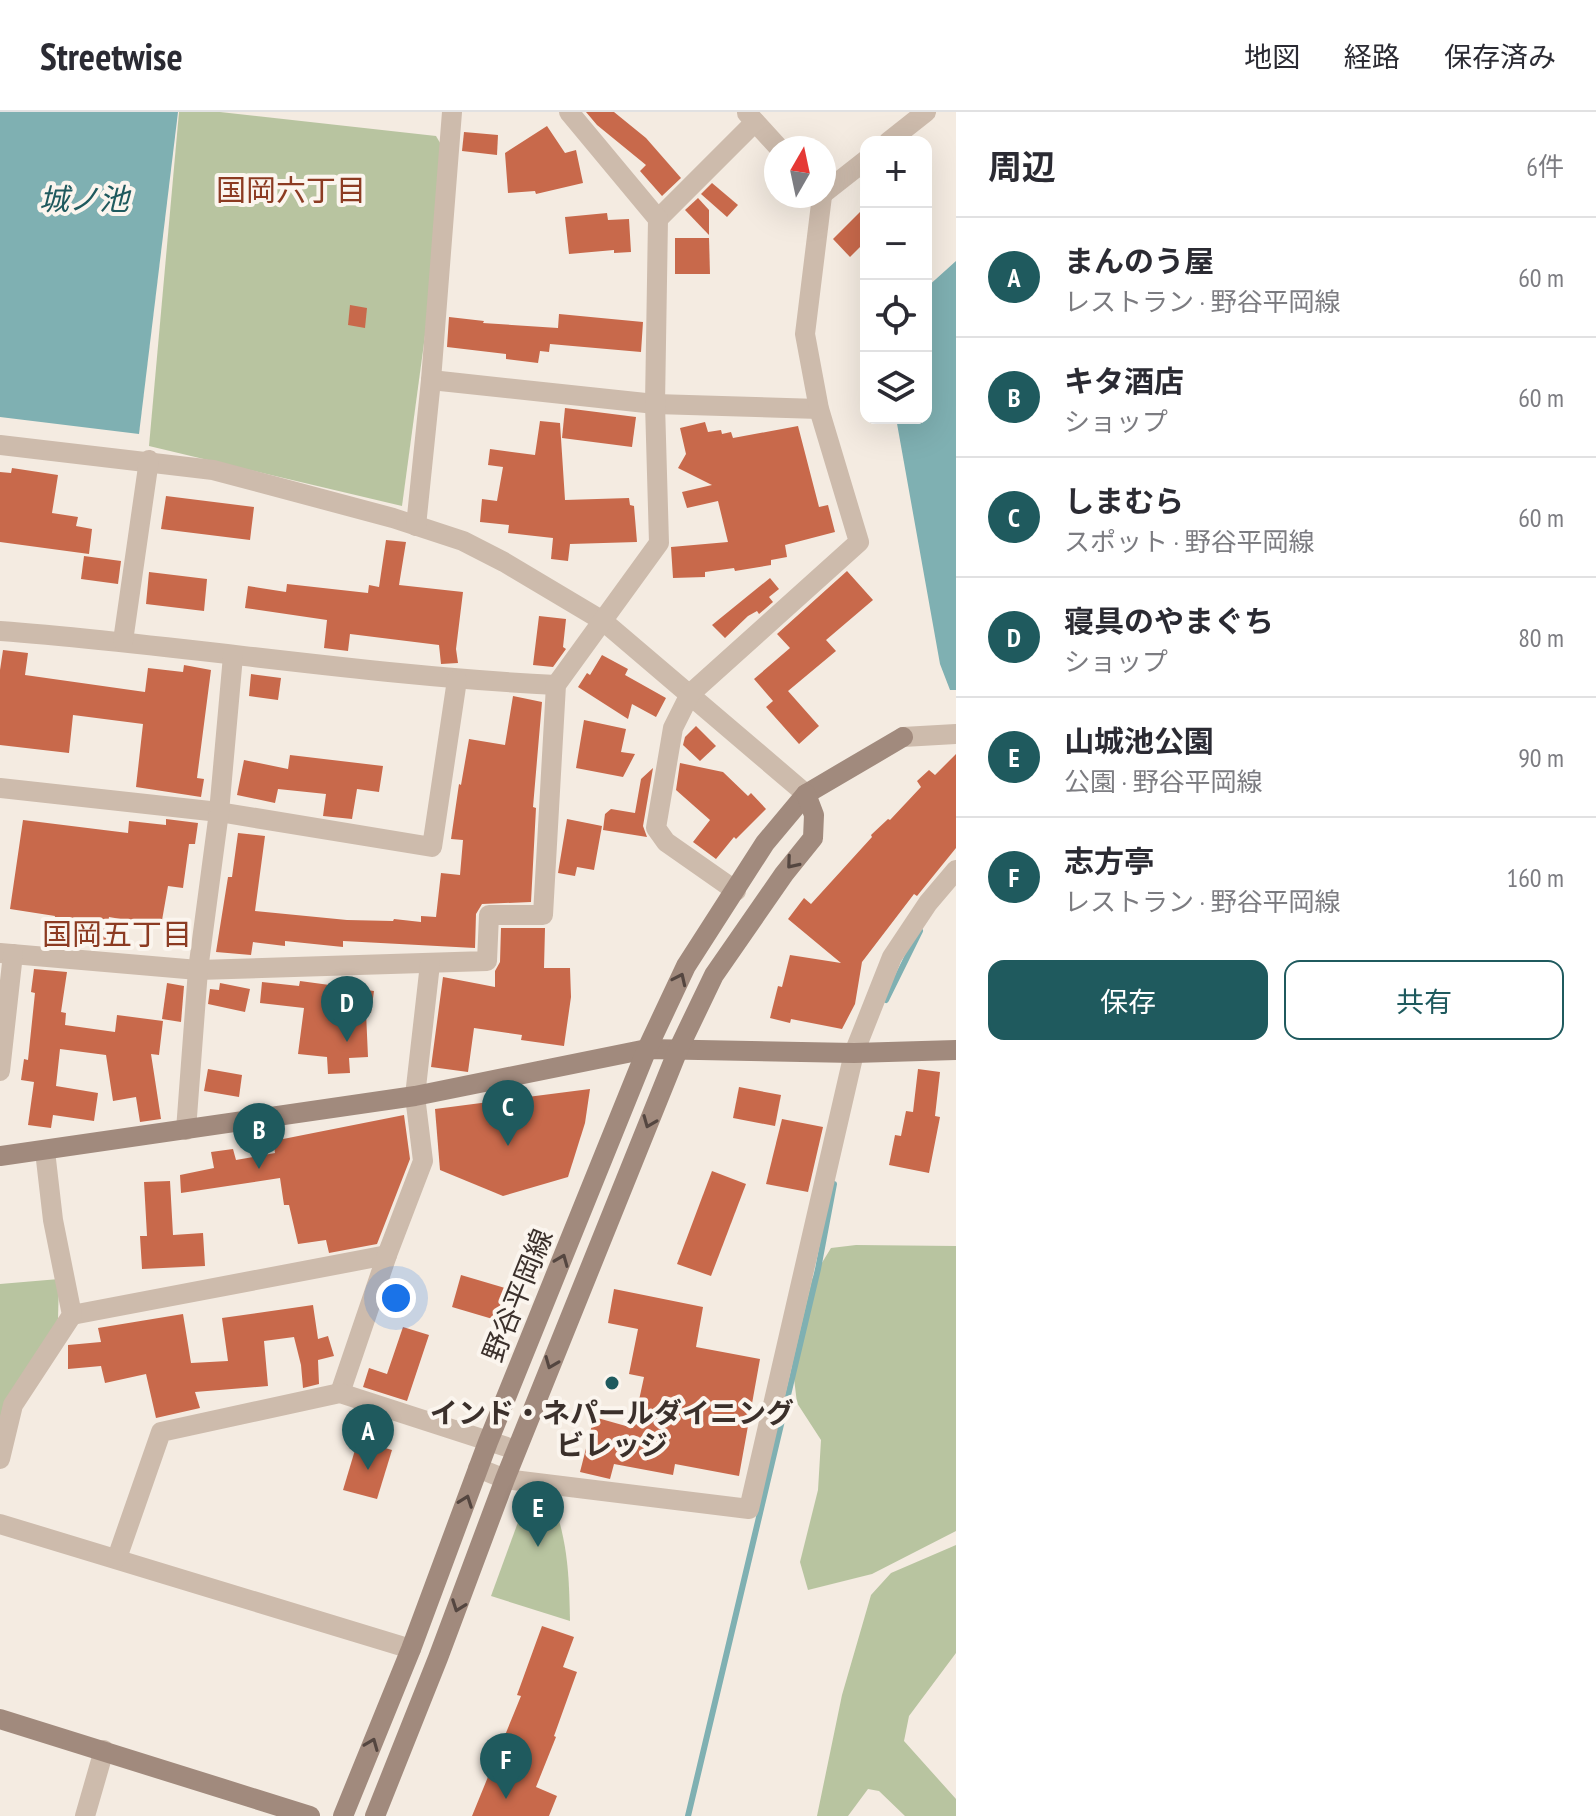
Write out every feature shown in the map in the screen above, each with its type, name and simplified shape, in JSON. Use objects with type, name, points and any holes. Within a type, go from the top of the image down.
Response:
[{"type":"main road","name":"野谷平岡線","points":[[343,1816],[411,1649],[488,1442],[647,1049],[686,966],[765,843],[806,794],[903,737]]},
{"type":"main road","name":"野谷平岡線","points":[[375,1816],[516,1450],[678,1050],[714,975],[784,874],[813,838],[814,815],[806,794]]},
{"type":"main road","points":[[0,1156],[415,1096],[647,1049],[854,1053],[956,1050]]},
{"type":"main road","points":[[0,1719],[310,1816]]},
{"type":"street","points":[[416,526],[452,112]]},
{"type":"street","points":[[0,1071],[6,954],[198,970],[487,961],[489,915],[543,915],[556,685],[659,543],[655,404],[658,219],[569,112]]},
{"type":"street","points":[[896,136],[926,112]]},
{"type":"street","points":[[658,219],[750,117],[768,136]]},
{"type":"street","points":[[836,184],[860,165]]},
{"type":"street","points":[[736,891],[666,842],[656,828],[673,728],[690,694],[859,542],[819,409],[805,334],[821,208]]},
{"type":"street","points":[[431,380],[655,404],[819,409]]},
{"type":"street","points":[[0,445],[149,460],[213,470],[463,541],[603,621],[806,794]]},
{"type":"street","points":[[123,641],[149,460]]},
{"type":"street","points":[[0,631],[123,641],[457,680],[556,685]]},
{"type":"street","points":[[186,1130],[198,970],[219,812],[233,656]]},
{"type":"street","points":[[0,788],[219,812],[432,847],[457,680]]},
{"type":"street","points":[[903,737],[956,734]]},
{"type":"street","points":[[478,1468],[505,1479],[749,1509],[854,1053],[892,957],[928,903],[956,870]]},
{"type":"street","points":[[340,1393],[423,1161],[415,1096],[430,964]]},
{"type":"street","points":[[0,1459],[13,1405],[72,1315],[53,1220],[45,1151]]},
{"type":"street","points":[[72,1315],[387,1255]]},
{"type":"street","points":[[117,1558],[161,1432],[340,1393],[516,1450]]},
{"type":"street","points":[[0,1524],[411,1649]]},
{"type":"street","points":[[85,1816],[104,1750]]},
{"type":"green space","points":[[179,112],[220,112],[436,136],[449,158],[402,506],[149,446]]},
{"type":"green space","points":[[856,1245],[956,1246],[956,1531],[872,1574],[808,1590],[800,1562],[818,1490],[821,1440],[797,1403],[792,1362],[812,1279],[831,1248]]},
{"type":"green space","points":[[59,1279],[58,1319],[0,1435],[0,1284]]},
{"type":"green space","points":[[552,1498],[567,1559],[570,1621],[491,1596],[525,1503]]},
{"type":"green space","points":[[956,1545],[956,1653],[909,1716],[904,1741],[956,1799],[956,1816],[905,1816],[879,1791],[868,1789],[848,1816],[817,1816],[842,1695],[871,1595],[891,1573]]},
{"type":"water","name":"城ノ池","points":[[0,112],[178,112],[139,434],[0,417]]},
{"type":"water","points":[[956,261],[956,690],[950,690],[940,664],[897,424],[932,424],[932,283]]},
{"type":"building","points":[[586,112],[614,112],[646,138],[681,178],[662,196],[640,171],[646,165],[597,125]]},
{"type":"building","points":[[547,126],[565,153],[576,150],[583,183],[536,194],[535,191],[508,193],[505,153]]},
{"type":"building","points":[[464,132],[498,135],[497,155],[462,151]]},
{"type":"building","points":[[712,183],[738,205],[727,217],[701,194]]},
{"type":"building","points":[[698,198],[709,210],[709,235],[685,210]]},
{"type":"building","points":[[860,212],[860,247],[850,257],[833,239]]},
{"type":"building","points":[[607,213],[608,220],[629,219],[631,252],[614,253],[614,250],[569,254],[565,217]]},
{"type":"building","points":[[675,238],[709,238],[710,274],[675,274]]},
{"type":"building","points":[[350,305],[367,308],[365,328],[348,325]]},
{"type":"building","points":[[559,314],[643,322],[641,352],[550,344],[549,352],[540,351],[538,363],[506,359],[506,354],[447,347],[449,317],[483,323],[558,328]]},
{"type":"building","points":[[565,408],[636,417],[632,447],[562,438]]},
{"type":"building","points":[[540,421],[560,423],[565,500],[629,498],[630,505],[634,506],[637,542],[570,544],[568,561],[551,559],[553,538],[508,533],[509,525],[480,522],[482,499],[497,501],[503,467],[488,465],[490,449],[535,455]]},
{"type":"building","points":[[705,422],[708,432],[731,432],[733,438],[798,426],[819,507],[828,505],[835,532],[785,545],[787,557],[771,560],[771,565],[705,572],[705,577],[673,578],[671,547],[728,542],[718,501],[687,508],[682,492],[712,485],[678,468],[686,454],[680,428]]},
{"type":"building","points":[[12,468],[58,475],[52,513],[78,517],[76,526],[92,529],[89,554],[0,542],[0,472],[11,473]]},
{"type":"building","points":[[166,496],[254,507],[250,540],[161,529]]},
{"type":"building","points":[[386,540],[406,542],[399,585],[463,592],[456,649],[458,663],[441,664],[439,645],[350,634],[348,651],[324,648],[327,620],[245,608],[248,586],[286,592],[287,584],[368,593],[369,585],[379,587]]},
{"type":"building","points":[[84,556],[121,561],[118,584],[81,579]]},
{"type":"building","points":[[847,571],[873,600],[826,640],[836,651],[788,691],[819,726],[799,744],[766,707],[773,701],[754,679],[790,648],[777,634]]},
{"type":"building","points":[[149,572],[207,579],[204,611],[146,604]]},
{"type":"building","points":[[770,578],[779,589],[769,597],[773,602],[759,614],[757,611],[748,616],[725,638],[712,625]]},
{"type":"building","points":[[539,616],[566,619],[563,647],[566,649],[553,667],[533,665]]},
{"type":"building","points":[[3,650],[28,653],[25,675],[145,692],[148,668],[183,672],[184,665],[211,670],[197,778],[204,779],[201,797],[136,787],[143,724],[73,715],[69,753],[0,745]]},
{"type":"building","points":[[602,655],[628,669],[625,675],[666,698],[656,717],[632,704],[628,719],[578,687]]},
{"type":"building","points":[[251,674],[281,678],[278,700],[249,696]]},
{"type":"building","points":[[513,696],[542,702],[533,807],[536,808],[531,902],[482,904],[476,914],[475,948],[343,941],[343,947],[285,941],[285,946],[253,942],[251,955],[216,952],[238,833],[265,836],[255,911],[347,920],[421,922],[421,916],[436,917],[441,873],[460,875],[463,840],[451,839],[469,739],[505,745]]},
{"type":"building","points":[[584,720],[626,729],[621,752],[635,754],[623,777],[576,768]]},
{"type":"building","points":[[696,726],[716,746],[700,761],[683,745],[685,737]]},
{"type":"building","points":[[956,754],[956,848],[917,896],[914,894],[862,962],[855,1004],[842,1029],[770,1018],[790,955],[841,963],[788,919],[804,898],[811,904],[871,835],[921,787],[917,781],[929,770],[935,775]]},
{"type":"building","points":[[290,755],[383,766],[379,792],[357,789],[352,819],[323,816],[326,794],[278,789],[275,803],[237,795],[244,760],[288,769]]},
{"type":"building","points":[[680,763],[723,772],[766,809],[736,839],[734,837],[716,859],[693,842],[710,820],[676,790]]},
{"type":"building","points":[[653,768],[643,826],[647,837],[603,830],[605,814],[611,809],[635,813],[641,779]]},
{"type":"building","points":[[166,819],[198,823],[195,844],[189,844],[183,888],[168,886],[161,926],[109,917],[105,945],[52,934],[55,916],[10,909],[23,820],[128,833],[129,821],[166,825]]},
{"type":"building","points":[[567,819],[602,826],[594,870],[577,867],[575,876],[558,873]]},
{"type":"building","points":[[501,928],[545,928],[544,968],[570,968],[571,997],[564,1046],[521,1040],[522,1035],[474,1028],[468,1072],[431,1067],[443,977],[495,987],[495,971],[500,962]]},
{"type":"building","points":[[34,969],[67,972],[61,1012],[66,1013],[65,1025],[115,1032],[117,1015],[163,1021],[159,1055],[151,1054],[161,1119],[140,1122],[136,1097],[113,1101],[106,1055],[60,1049],[56,1086],[98,1093],[94,1121],[53,1115],[51,1128],[28,1125],[34,1082],[21,1080],[24,1059],[28,1060],[35,993],[31,992]]},
{"type":"building","points":[[300,981],[374,991],[371,1013],[366,1012],[368,1057],[349,1058],[350,1073],[328,1074],[327,1057],[298,1054],[304,1008],[260,1003],[262,982],[299,986]]},
{"type":"building","points":[[167,983],[184,986],[181,1022],[162,1019]]},
{"type":"building","points":[[220,983],[250,989],[245,1012],[208,1004],[210,989],[219,990]]},
{"type":"building","points":[[208,1069],[242,1075],[239,1097],[204,1091]]},
{"type":"building","points":[[918,1069],[940,1072],[935,1116],[940,1117],[929,1173],[889,1165],[895,1135],[901,1136],[906,1111],[913,1112]]},
{"type":"building","points":[[739,1087],[781,1095],[775,1126],[733,1118]]},
{"type":"building","points":[[590,1089],[585,1123],[568,1177],[503,1196],[440,1170],[435,1109]]},
{"type":"building","points":[[404,1115],[410,1159],[377,1244],[329,1253],[326,1240],[298,1244],[289,1205],[284,1205],[280,1178],[181,1193],[180,1175],[214,1168],[211,1152],[233,1149],[236,1160],[275,1153],[273,1141]]},
{"type":"building","points":[[782,1119],[823,1127],[808,1192],[766,1184]]},
{"type":"building","points":[[712,1171],[746,1184],[711,1276],[677,1264]]},
{"type":"building","points":[[170,1181],[173,1235],[203,1233],[205,1266],[142,1269],[140,1236],[147,1236],[144,1182]]},
{"type":"building","points":[[461,1275],[505,1288],[496,1320],[452,1307]]},
{"type":"building","points":[[614,1289],[703,1307],[696,1347],[760,1359],[739,1476],[675,1464],[673,1475],[614,1464],[610,1479],[580,1472],[594,1417],[633,1428],[644,1377],[629,1374],[638,1329],[608,1323]]},
{"type":"building","points":[[313,1305],[318,1339],[328,1336],[334,1356],[318,1360],[319,1384],[303,1388],[294,1337],[264,1341],[268,1386],[195,1392],[200,1408],[156,1418],[146,1374],[105,1383],[101,1366],[68,1369],[68,1345],[101,1342],[98,1328],[183,1314],[191,1363],[228,1361],[222,1318]]},
{"type":"building","points":[[403,1327],[429,1335],[407,1401],[363,1387],[369,1368],[387,1374]]},
{"type":"building","points":[[358,1440],[392,1450],[377,1499],[343,1490]]},
{"type":"building","points":[[542,1626],[574,1637],[563,1667],[577,1672],[536,1787],[557,1796],[549,1816],[472,1816],[521,1696],[517,1695]]},
{"type":"waterway","points":[[886,1000],[920,931]]},
{"type":"waterway","points":[[688,1816],[818,1269],[834,1184]]},
{"type":"place","name":"寝具のやまぐち","points":[[347,1042]]},
{"type":"place","name":"しまむら","points":[[508,1146]]},
{"type":"place","name":"キタ酒店","points":[[259,1169]]},
{"type":"place","name":"インド・ネパールダイニング ビレッジ","points":[[612,1383]]},
{"type":"place","name":"まんのう屋","points":[[368,1470]]},
{"type":"place","name":"山城池公園","points":[[538,1547]]},
{"type":"place","name":"志方亭","points":[[506,1799]]},
{"type":"district","name":"国岡六丁目","points":[[291,189]]},
{"type":"district","name":"国岡五丁目","points":[[117,933]]}]
